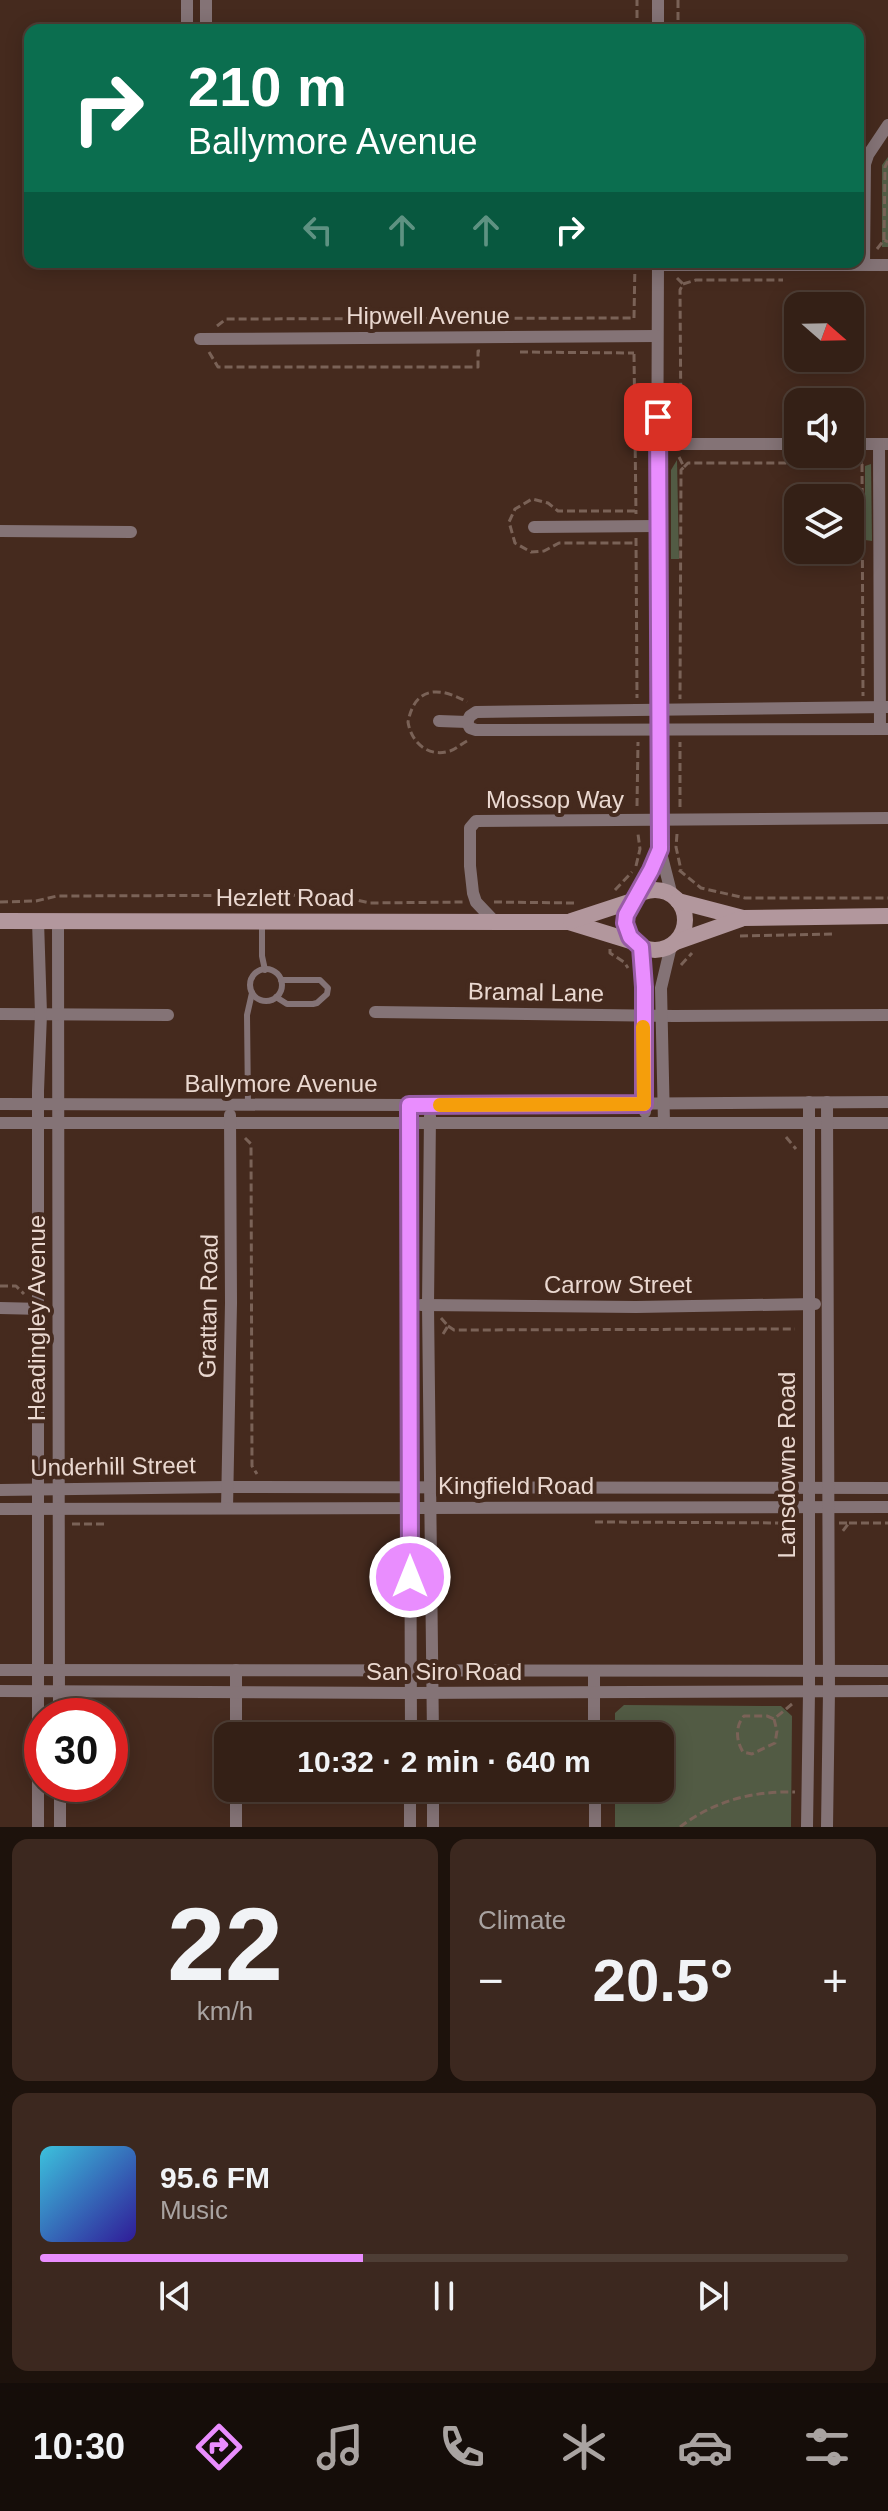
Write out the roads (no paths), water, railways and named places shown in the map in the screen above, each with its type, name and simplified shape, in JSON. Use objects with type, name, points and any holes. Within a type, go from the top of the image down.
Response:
[{"type":"main road","points":[[743,918],[660,950],[638,944],[625,923],[635,899],[651,890],[666,892],[675,898],[743,918],[888,916]]},
{"type":"main road","points":[[674,944],[684,931],[685,918],[675,898]]},
{"type":"main road","name":"Hezlett Road","points":[[569,922],[635,899]]},
{"type":"main road","name":"Hezlett Road","points":[[0,921],[569,922],[638,944]]},
{"type":"street","points":[[187,0],[187,24]]},
{"type":"street","points":[[206,0],[206,24]]},
{"type":"street","points":[[658,0],[658,24]]},
{"type":"street","points":[[888,125],[865,164],[864,265],[888,265]]},
{"type":"street","points":[[658,268],[660,849],[675,898]]},
{"type":"street","name":"Hipwell Avenue","points":[[200,339],[657,336]]},
{"type":"street","points":[[658,444],[784,444]]},
{"type":"street","points":[[467,722],[470,728],[476,730],[884,729],[879,461],[883,444]]},
{"type":"street","points":[[534,527],[657,526]]},
{"type":"street","points":[[0,531],[131,532]]},
{"type":"street","points":[[467,722],[476,712],[884,706]]},
{"type":"street","points":[[439,721],[467,722]]},
{"type":"street","name":"Mossop Way","points":[[494,921],[475,897],[470,875],[470,828],[476,821],[888,818]]},
{"type":"street","points":[[635,899],[660,849]]},
{"type":"street","name":"Headingley Avenue","points":[[38,921],[41,1014],[38,1104],[38,1827]]},
{"type":"street","name":"Headingley Avenue","points":[[58,921],[59,1489],[65,1509],[59,1698]]},
{"type":"street","points":[[638,944],[644,979],[645,1123]]},
{"type":"street","points":[[664,1123],[660,1016],[664,971],[674,944]]},
{"type":"street","name":"Bramal Lane","points":[[375,1012],[888,1015]]},
{"type":"street","points":[[0,1014],[168,1015]]},
{"type":"street","name":"Lansdowne Road","points":[[807,1827],[809,1102]]},
{"type":"street","name":"Lansdowne Road","points":[[827,1102],[827,1827]]},
{"type":"street","name":"Ballymore Avenue","points":[[0,1104],[888,1102]]},
{"type":"street","name":"Grattan Road","points":[[227,1508],[231,1303],[230,1104]]},
{"type":"street","points":[[409,1105],[411,1722]]},
{"type":"street","points":[[430,1105],[428,1305],[433,1722]]},
{"type":"street","name":"Ballymore Avenue","points":[[0,1123],[888,1123]]},
{"type":"street","name":"Carrow Street","points":[[410,1304],[636,1307],[826,1304]]},
{"type":"street","points":[[0,1308],[58,1309]]},
{"type":"street","name":"Kingfield Road","points":[[227,1487],[888,1488]]},
{"type":"street","name":"Underhill Street","points":[[0,1490],[227,1487]]},
{"type":"street","name":"Kingfield Road","points":[[0,1509],[888,1507]]},
{"type":"street","name":"San Siro Road","points":[[0,1670],[888,1671]]},
{"type":"street","points":[[236,1670],[236,1722]]},
{"type":"street","points":[[594,1671],[594,1722]]},
{"type":"street","name":"San Siro Road","points":[[0,1691],[888,1691]]},
{"type":"street","points":[[60,1802],[60,1827]]},
{"type":"street","points":[[236,1802],[236,1827]]},
{"type":"street","points":[[410,1802],[410,1827]]},
{"type":"street","points":[[433,1802],[433,1827]]},
{"type":"street","points":[[595,1802],[595,1827]]},
{"type":"lane","points":[[262,920],[265,970]]},
{"type":"lane","points":[[248,1104],[247,1015],[252,978],[265,970],[275,972],[281,980],[281,990],[276,997],[263,1001],[252,993]]},
{"type":"lane","points":[[276,997],[287,1004],[313,1004],[327,994],[328,988],[320,980],[281,980]]}]
